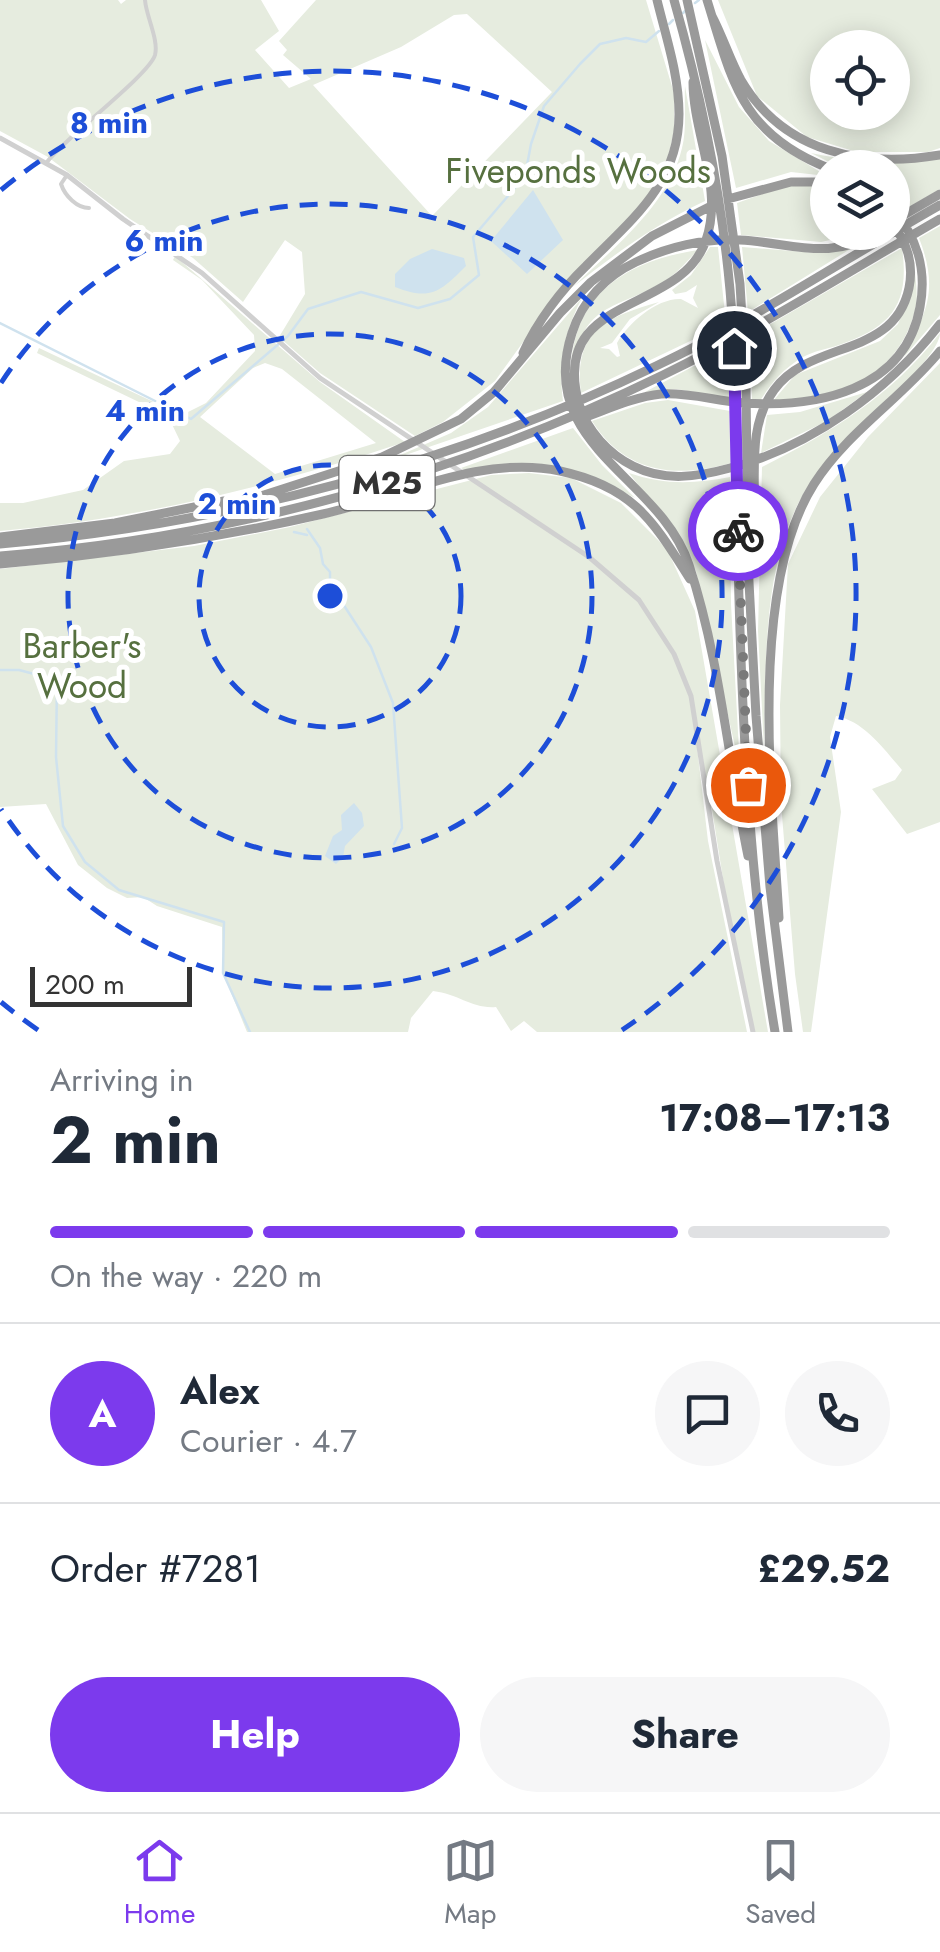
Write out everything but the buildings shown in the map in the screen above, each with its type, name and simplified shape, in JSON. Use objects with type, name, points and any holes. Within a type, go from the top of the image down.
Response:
[{"type":"highway","points":[[520,360],[528,341],[562,292],[644,210],[670,164],[679,130],[678,94],[658,0]]},
{"type":"highway","points":[[674,0],[700,92],[716,181],[732,315],[744,717],[755,888]]},
{"type":"highway","points":[[686,0],[716,119],[736,254],[746,386],[748,563],[770,886],[788,1032]]},
{"type":"highway","points":[[707,0],[728,72],[746,106],[781,142],[810,158]]},
{"type":"highway","points":[[712,16],[750,93],[770,117],[802,140],[856,159],[940,155]]},
{"type":"highway","points":[[693,74],[710,190],[708,237],[684,275],[621,306],[593,328],[578,356],[576,390],[582,412],[598,438],[630,464],[670,477],[716,472],[781,449],[836,419],[900,369],[940,324]]},
{"type":"highway","points":[[208,514],[418,442],[461,419],[494,392],[570,302],[602,272],[652,236],[753,191],[810,182]]},
{"type":"highway","name":"M25","points":[[910,218],[940,194]]},
{"type":"highway","name":"M25","points":[[910,216],[940,205]]},
{"type":"highway","name":"M25","points":[[0,541],[106,532],[208,514],[372,474],[602,402],[758,326],[940,219]]},
{"type":"highway","points":[[553,418],[574,422],[602,402],[660,394],[790,403],[830,397],[862,386],[892,363],[912,335],[922,298],[922,272],[910,231]]},
{"type":"highway","name":"M25","points":[[692,581],[690,566],[666,524],[579,426],[566,380],[574,326],[597,290],[632,264],[676,248],[715,240],[810,250]]},
{"type":"highway","name":"M25","points":[[602,402],[757,314],[854,250]]},
{"type":"highway","points":[[748,563],[754,517],[755,446],[762,412],[774,389],[790,372],[868,341],[899,314],[911,268],[907,250]]},
{"type":"highway","points":[[784,1011],[770,752],[772,652],[781,565],[794,523],[822,472],[940,351]]},
{"type":"highway","name":"M25","points":[[0,560],[215,526],[400,479],[553,418]]},
{"type":"highway","points":[[374,500],[492,470],[528,467],[564,472],[606,487],[637,508],[667,539],[692,581],[718,681],[755,888],[775,1032]]},
{"type":"highway","points":[[0,541],[163,514],[346,469]]},
{"type":"highway","name":"M25","points":[[215,526],[236,528],[374,500]]},
{"type":"highway","name":"M25","points":[[0,560],[96,555],[189,541],[374,500]]},
{"type":"street","points":[[47,162],[154,58],[156,48],[145,0]]},
{"type":"street","points":[[0,138],[67,174],[202,273],[320,378],[616,578],[648,612],[674,654],[694,708],[718,861],[753,1032]]},
{"type":"street","points":[[67,174],[62,188],[76,204],[89,208]]},
{"type":"green space","name":"Fiveponds Woods","points":[[0,0],[118,0],[121,4],[126,0],[261,0],[279,31],[255,50],[289,88],[311,79],[283,55],[287,50],[279,41],[316,0],[646,0],[674,93],[674,131],[666,165],[654,191],[565,284],[495,381],[443,422],[415,436],[320,373],[279,337],[305,294],[302,252],[285,240],[243,302],[193,258],[130,219],[48,157],[0,131]],"holes":[[[467,14],[552,92],[432,216],[313,85],[401,47],[454,15]]]},
{"type":"green space","points":[[718,0],[940,0],[940,148],[928,152],[850,150],[807,137],[757,96]]},
{"type":"green space","points":[[705,40],[739,107],[769,141],[810,166],[810,174],[791,172],[736,188]]},
{"type":"green space","points":[[685,86],[705,201],[637,240],[573,287],[638,224],[665,188],[684,141]]},
{"type":"green space","points":[[940,159],[940,189],[910,206],[910,162]]},
{"type":"green space","points":[[810,183],[810,241],[741,235],[737,203],[783,187]]},
{"type":"green space","points":[[940,226],[940,315],[904,357],[928,299],[928,272],[919,238]]},
{"type":"green space","points":[[710,247],[718,247],[726,324],[581,393],[580,372],[588,340],[609,321],[659,302],[630,319],[612,343],[600,348],[609,349],[617,357],[617,343],[622,335],[653,307],[681,299],[698,308],[693,298],[697,285],[686,292],[675,294],[672,290],[691,275]]},
{"type":"green space","points":[[742,247],[817,253],[849,250],[748,312]]},
{"type":"green space","points":[[698,250],[668,279],[594,319],[577,346],[571,368],[583,319],[594,300],[610,285],[649,262]]},
{"type":"green space","points":[[902,250],[900,299],[884,321],[857,338],[803,357],[778,376],[760,401],[752,400],[750,336]]},
{"type":"green space","points":[[175,256],[320,382],[405,442],[306,473],[205,498],[103,518],[0,531],[0,503],[23,503],[83,490],[124,461],[170,454],[180,441],[168,416],[37,353],[39,348],[160,405],[188,412],[206,403],[255,351],[254,335],[202,280],[173,260]],"holes":[[[265,363],[282,369],[376,443],[275,474],[200,417],[253,368]]]},
{"type":"green space","points":[[914,262],[915,310],[895,353],[862,381],[842,390],[773,401],[795,375],[880,341],[898,324],[907,302]]},
{"type":"green space","points":[[582,298],[564,348],[563,401],[382,463],[451,433],[488,407]]},
{"type":"green space","points":[[940,333],[925,361],[825,463],[788,527],[771,599],[764,749],[758,631],[762,467],[859,411],[901,376]]},
{"type":"green space","points":[[728,348],[730,398],[676,389],[645,392]]},
{"type":"green space","points":[[940,363],[940,822],[907,834],[872,789],[895,780],[902,770],[864,730],[836,716],[830,737],[841,812],[811,1032],[803,1032],[781,803],[780,705],[788,564],[820,497],[868,437]]},
{"type":"green space","points":[[867,392],[827,421],[761,453],[767,415],[800,412]]},
{"type":"green space","points":[[668,400],[730,411],[731,463],[690,470],[653,468],[620,452],[592,421],[645,403]]},
{"type":"green space","points":[[573,428],[635,498],[591,478],[553,467],[513,465],[466,471],[461,468]]},
{"type":"green space","name":"Barber's Wood","points":[[529,473],[571,478],[621,503],[667,549],[695,611],[768,1032],[754,1032],[697,747],[708,841],[747,1032],[537,1032],[524,1021],[511,1031],[496,1007],[433,991],[411,1018],[408,1032],[247,1032],[223,973],[222,927],[157,906],[143,897],[127,898],[107,888],[78,865],[46,804],[0,807],[0,569],[194,546],[290,527],[491,475]]},
{"type":"green space","points":[[629,473],[679,482],[730,477],[731,604],[740,769],[696,571],[676,533]]},
{"type":"water","points":[[533,190],[563,240],[527,274],[491,241]]},
{"type":"water","points":[[432,249],[464,258],[466,266],[434,292],[418,293],[395,287],[395,274],[410,259]]},
{"type":"water","points":[[354,803],[362,813],[364,826],[345,846],[343,857],[336,864],[325,856],[333,836],[342,830],[341,815]]},
{"type":"waterway","points":[[695,3],[699,0]]},
{"type":"waterway","points":[[669,24],[673,20]]},
{"type":"waterway","points":[[0,323],[191,419],[288,336],[308,309],[361,292],[418,308],[450,299],[479,275],[473,237],[525,176],[544,106],[600,44],[626,38],[646,42],[659,31]]},
{"type":"waterway","points":[[307,529],[320,548],[323,564],[330,572],[330,584],[371,647],[393,703],[402,828],[394,844]]},
{"type":"waterway","points":[[294,532],[307,535]]},
{"type":"waterway","points":[[0,670],[19,670],[57,680],[56,757],[63,826],[85,862],[119,890],[224,922],[223,973],[250,1032]]},
{"type":"way so far","points":[[738,531],[748,785]]},
{"type":"route","points":[[734,348],[738,531]]}]
